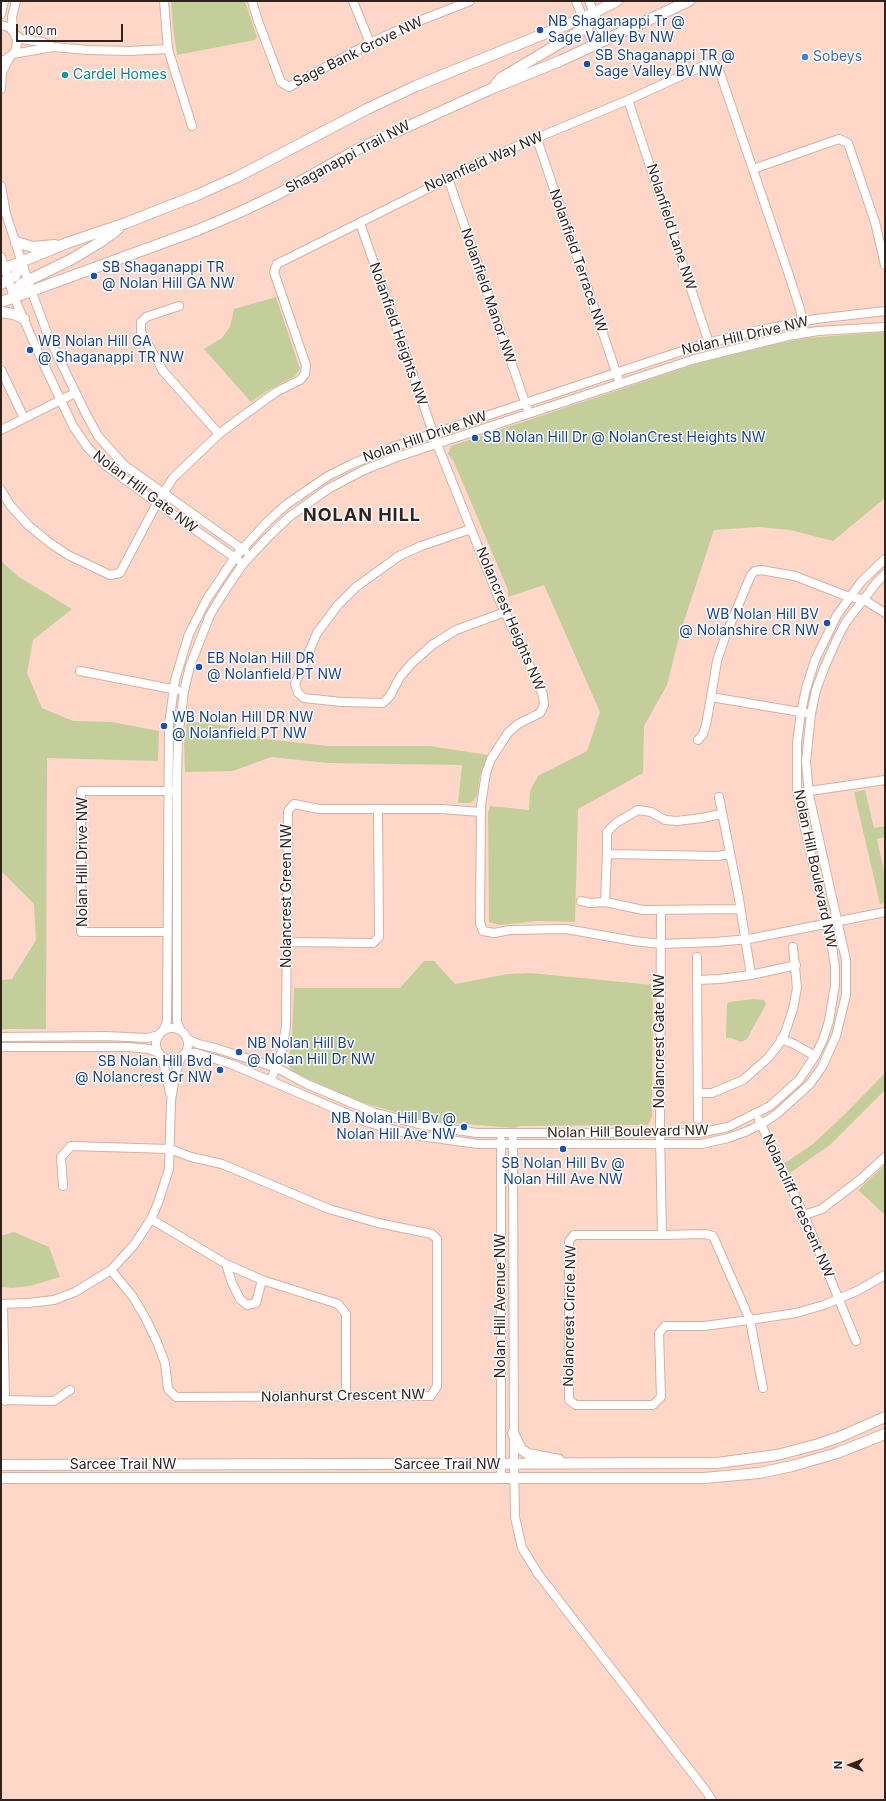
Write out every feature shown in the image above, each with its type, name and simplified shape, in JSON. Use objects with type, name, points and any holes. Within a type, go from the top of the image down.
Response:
[{"type":"main road","points":[[3,270],[67,243],[126,223],[197,195],[237,177],[367,109],[416,86],[591,22],[594,13],[617,1]]},
{"type":"main road","name":"Shaganappi Trail NW","points":[[1,302],[198,230],[240,212],[278,194],[358,149],[492,88],[594,46],[689,1]]},
{"type":"main road","points":[[492,88],[501,78],[585,23]]},
{"type":"main road","points":[[14,297],[16,290],[21,284],[72,259],[96,245],[126,223]]},
{"type":"main road","points":[[16,242],[33,247],[67,243]]},
{"type":"main road","points":[[5,282],[15,276],[22,263]]},
{"type":"main road","points":[[1,312],[14,314],[24,319]]},
{"type":"main road","name":"Sarcee Trail NW","points":[[1,1465],[695,1464],[759,1458],[819,1444],[848,1434],[885,1418]]},
{"type":"main road","points":[[513,1433],[521,1449],[528,1454],[558,1459],[568,1464]]},
{"type":"main road","name":"Sarcee Trail NW","points":[[1,1478],[684,1479],[742,1475],[778,1470],[816,1460],[860,1445],[885,1434]]},
{"type":"street","points":[[1,14],[4,1]]},
{"type":"street","points":[[1,90],[2,72],[17,45],[12,17],[16,1]]},
{"type":"street","points":[[164,1],[168,49],[192,126]]},
{"type":"street","name":"Sage Bank Grove NW","points":[[252,1],[281,82],[289,87],[370,43],[414,23],[470,1]]},
{"type":"street","points":[[353,1],[370,43]]},
{"type":"street","points":[[576,1],[594,46]]},
{"type":"street","points":[[589,1],[606,40]]},
{"type":"street","points":[[1,25],[8,27],[21,39],[42,42],[53,47]]},
{"type":"street","points":[[1,60],[12,56],[53,47],[129,52],[168,49]]},
{"type":"street","name":"Nolanfield Way NW","points":[[1,490],[10,505],[28,525],[50,543],[68,555],[110,575],[120,573],[157,504],[173,478],[219,434],[276,392],[300,380],[305,374],[306,366],[274,272],[277,264],[490,157],[537,139],[705,65],[713,64],[719,70],[788,272],[804,333]]},
{"type":"street","name":"Nolanfield Lane NW","points":[[628,100],[713,354]]},
{"type":"street","name":"Nolanfield Terrace NW","points":[[537,139],[620,383]]},
{"type":"street","points":[[753,169],[839,139],[848,143],[876,222],[885,265]]},
{"type":"street","name":"Nolanfield Manor NW","points":[[448,178],[529,413]]},
{"type":"street","name":"Nolan Hill Gate NW","points":[[1,186],[6,214],[31,290],[49,338],[75,393],[98,436],[124,465],[251,556]]},
{"type":"street","name":"Nolanfield Heights NW","points":[[360,223],[437,444]]},
{"type":"street","name":"Nolan Hill Gate NW","points":[[1,256],[5,282],[14,297],[59,399],[73,426],[88,448],[105,465],[157,504],[243,564]]},
{"type":"street","points":[[179,306],[146,317],[141,322],[141,332],[163,370],[219,434]]},
{"type":"street","name":"Nolan Hill Drive NW","points":[[161,1033],[167,1021],[169,724],[173,690],[183,650],[192,628],[207,599],[235,557],[267,522],[287,504],[328,476],[393,447],[434,433],[617,374],[709,342],[802,322],[851,314],[885,311]]},
{"type":"street","name":"Nolan Hill Drive NW","points":[[181,1031],[177,1022],[177,791],[178,738],[184,691],[190,666],[208,620],[224,592],[243,564],[289,517],[328,489],[364,470],[397,457],[620,383],[753,343],[804,333],[885,326]]},
{"type":"street","points":[[1,370],[24,418]]},
{"type":"street","points":[[1,430],[59,399],[75,393]]},
{"type":"street","name":"Nolancrest Heights NW","points":[[437,444],[506,612],[543,695],[544,705],[540,713],[513,729],[499,745],[486,773],[483,785],[482,812],[480,924],[483,931],[494,933],[510,930],[566,929],[610,938],[661,944],[746,940],[826,923]]},
{"type":"street","points":[[471,529],[421,546],[399,556],[356,587],[338,605],[317,633],[295,684],[298,693],[304,698],[342,702],[383,703],[390,696],[400,677],[411,664],[432,645],[456,630],[506,612]]},
{"type":"street","name":"Nolan Hill Boulevard NW","points":[[187,1039],[198,1044],[277,1068],[307,1084],[373,1112],[418,1124],[477,1133],[660,1139],[702,1144],[714,1142],[739,1134],[762,1124],[784,1109],[810,1084],[822,1067],[836,1036],[843,1012],[846,977],[846,960],[808,791],[806,761],[811,714],[818,684],[846,622],[861,582],[885,559]]},
{"type":"street","points":[[698,740],[703,734],[706,725],[717,661],[725,637],[751,576],[755,571],[766,570],[795,576],[856,598],[885,613]]},
{"type":"street","name":"Nolan Hill Boulevard NW","points":[[183,1055],[191,1053],[207,1056],[271,1080],[369,1123],[413,1135],[478,1144],[660,1139],[711,1132],[734,1125],[756,1114],[786,1093],[807,1070],[823,1040],[829,1021],[835,985],[835,967],[798,792],[796,756],[801,712],[806,689],[815,660],[832,626],[856,598],[885,574]]},
{"type":"street","points":[[80,671],[184,691]]},
{"type":"street","points":[[711,697],[811,714]]},
{"type":"street","points":[[798,792],[885,780]]},
{"type":"street","name":"Nolan Hill Drive NW","points":[[167,932],[81,932],[81,791],[177,791]]},
{"type":"street","points":[[719,797],[746,940],[751,975]]},
{"type":"street","name":"Nolancrest Green NW","points":[[271,1080],[277,1068],[282,1051],[286,1026],[288,942],[288,811],[294,804],[319,809],[441,809],[482,812]]},
{"type":"street","points":[[288,942],[373,943],[379,937],[378,809]]},
{"type":"street","points":[[605,902],[607,832],[616,823],[638,810],[650,812],[665,820],[677,821],[721,814]]},
{"type":"street","points":[[607,852],[610,854],[717,856],[730,854]]},
{"type":"street","points":[[581,901],[590,903],[605,902],[643,910],[740,909]]},
{"type":"street","points":[[661,910],[661,944]]},
{"type":"street","points":[[826,923],[885,912]]},
{"type":"street","name":"Nolancrest Gate NW","points":[[660,1139],[661,944]]},
{"type":"street","points":[[698,1093],[712,1093],[743,1080],[768,1058],[781,1039],[793,1009],[797,988],[796,965],[793,947]]},
{"type":"street","points":[[697,957],[698,1119]]},
{"type":"street","points":[[697,980],[751,975],[796,965]]},
{"type":"street","points":[[167,978],[177,978]]},
{"type":"street","points":[[1,1037],[106,1036],[146,1038],[172,1028],[181,1031],[187,1039],[187,1049],[175,1075],[171,1101],[169,1169],[158,1203],[151,1218],[134,1245],[111,1270],[75,1292],[54,1300],[2,1304],[3,1400],[54,1400],[70,1390]]},
{"type":"street","points":[[161,1033],[156,1044],[161,1055],[171,1101]]},
{"type":"street","points":[[781,1039],[794,1044],[815,1056]]},
{"type":"street","points":[[1,1047],[128,1046],[149,1049],[172,1060],[183,1055]]},
{"type":"street","name":"Nolancliff Crescent NW","points":[[756,1114],[804,1215],[856,1341]]},
{"type":"street","name":"Nolan Hill Avenue NW","points":[[501,1134],[501,1478]]},
{"type":"street","name":"Nolan Hill Avenue NW","points":[[513,1134],[513,1433],[516,1526],[522,1548],[539,1575],[712,1800]]},
{"type":"street","points":[[660,1139],[662,1236]]},
{"type":"street","points":[[63,1186],[61,1157],[71,1146],[170,1149]]},
{"type":"street","name":"Nolanhurst Crescent NW","points":[[111,1270],[133,1297],[146,1319],[165,1362],[168,1390],[176,1397],[431,1396],[437,1386],[437,1240],[432,1234],[378,1223],[329,1209],[222,1164],[191,1157],[170,1149]]},
{"type":"street","points":[[804,1215],[822,1209],[885,1157]]},
{"type":"street","points":[[151,1218],[226,1264],[262,1280],[338,1304],[346,1314],[346,1396]]},
{"type":"street","name":"Nolancrest Circle NW","points":[[705,1234],[713,1236],[750,1320],[704,1326],[665,1326],[659,1333],[661,1397],[654,1405],[576,1405],[569,1400],[569,1241],[574,1235],[662,1236],[705,1234]]},
{"type":"street","points":[[226,1264],[234,1288],[240,1298],[247,1305],[256,1302],[262,1280]]},
{"type":"street","points":[[763,1388],[750,1320],[796,1313],[824,1305],[859,1290],[885,1275]]},
{"type":"green space","points":[[171,1],[245,1],[257,37],[255,40],[177,55]]},
{"type":"green space","points":[[276,297],[300,369],[295,376],[267,391],[251,402],[204,349],[222,338],[230,327],[234,309]]},
{"type":"green space","points":[[885,332],[885,498],[833,541],[790,530],[759,527],[714,530],[680,633],[667,685],[644,726],[643,773],[578,809],[575,922],[538,921],[500,925],[489,922],[488,813],[490,806],[529,810],[530,791],[538,776],[587,751],[600,712],[544,585],[508,597],[508,590],[454,462],[448,454],[451,446],[708,360],[753,348],[807,338]]},
{"type":"green space","points":[[1,561],[19,577],[72,609],[33,640],[27,673],[42,708],[73,721],[112,722],[159,731],[158,761],[47,758],[46,1029],[1,1029],[1,980],[12,979],[36,940],[34,904],[1,871]]},
{"type":"green space","points":[[187,721],[236,727],[265,739],[329,746],[429,746],[488,755],[480,776],[477,796],[471,803],[458,803],[462,765],[328,763],[271,757],[233,771],[185,772],[184,744]]},
{"type":"green space","points":[[865,790],[874,828],[885,826],[885,837],[877,839],[885,876],[885,903],[880,904],[854,792]]},
{"type":"green space","points":[[424,961],[434,961],[455,984],[508,974],[531,973],[653,985],[652,1117],[648,1125],[519,1126],[514,1128],[440,1122],[416,1118],[354,1100],[292,1071],[288,1064],[292,1038],[294,988],[400,988]]},
{"type":"green space","points":[[754,999],[764,1000],[766,1004],[747,1039],[741,1042],[731,1038],[726,1038],[727,1004],[729,1002]]},
{"type":"green space","points":[[885,1073],[885,1090],[831,1144],[790,1173],[785,1163],[813,1144]]},
{"type":"green space","points":[[885,1165],[885,1215],[858,1190]]},
{"type":"green space","points":[[14,1232],[49,1247],[60,1277],[30,1286],[12,1288],[1,1287],[1,1236]]},
{"type":"place","name":"NB Shaganappi Tr @ Sage Valley Bv NW","points":[[540,30]]},
{"type":"place","name":"Sobeys","points":[[805,57]]},
{"type":"place","name":"SB Shaganappi TR @ Sage Valley BV NW","points":[[587,64]]},
{"type":"place","name":"Cardel Homes","points":[[65,75]]},
{"type":"place","name":"SB Shaganappi TR @ Nolan Hill GA NW","points":[[94,276]]},
{"type":"place","name":"WB Nolan Hill GA @ Shaganappi TR NW","points":[[30,350]]},
{"type":"place","name":"SB Nolan Hill Dr @ NolanCrest Heights NW","points":[[475,438]]},
{"type":"place","name":"WB Nolan Hill BV @ Nolanshire CR NW","points":[[827,623]]},
{"type":"place","name":"EB Nolan Hill DR @ Nolanfield PT NW","points":[[199,667]]},
{"type":"place","name":"WB Nolan Hill DR NW @ Nolanfield PT NW","points":[[164,726]]},
{"type":"place","name":"NB Nolan Hill Bv @ Nolan Hill Dr NW","points":[[239,1052]]},
{"type":"place","name":"SB Nolan Hill Bvd @ Nolancrest Gr NW","points":[[220,1070]]},
{"type":"place","name":"NB Nolan Hill Bv @ Nolan Hill Ave NW","points":[[464,1127]]},
{"type":"place","name":"SB Nolan Hill Bv @ Nolan Hill Ave NW","points":[[563,1149]]},
{"type":"district","name":"NOLAN HILL","points":[[362,516]]}]
